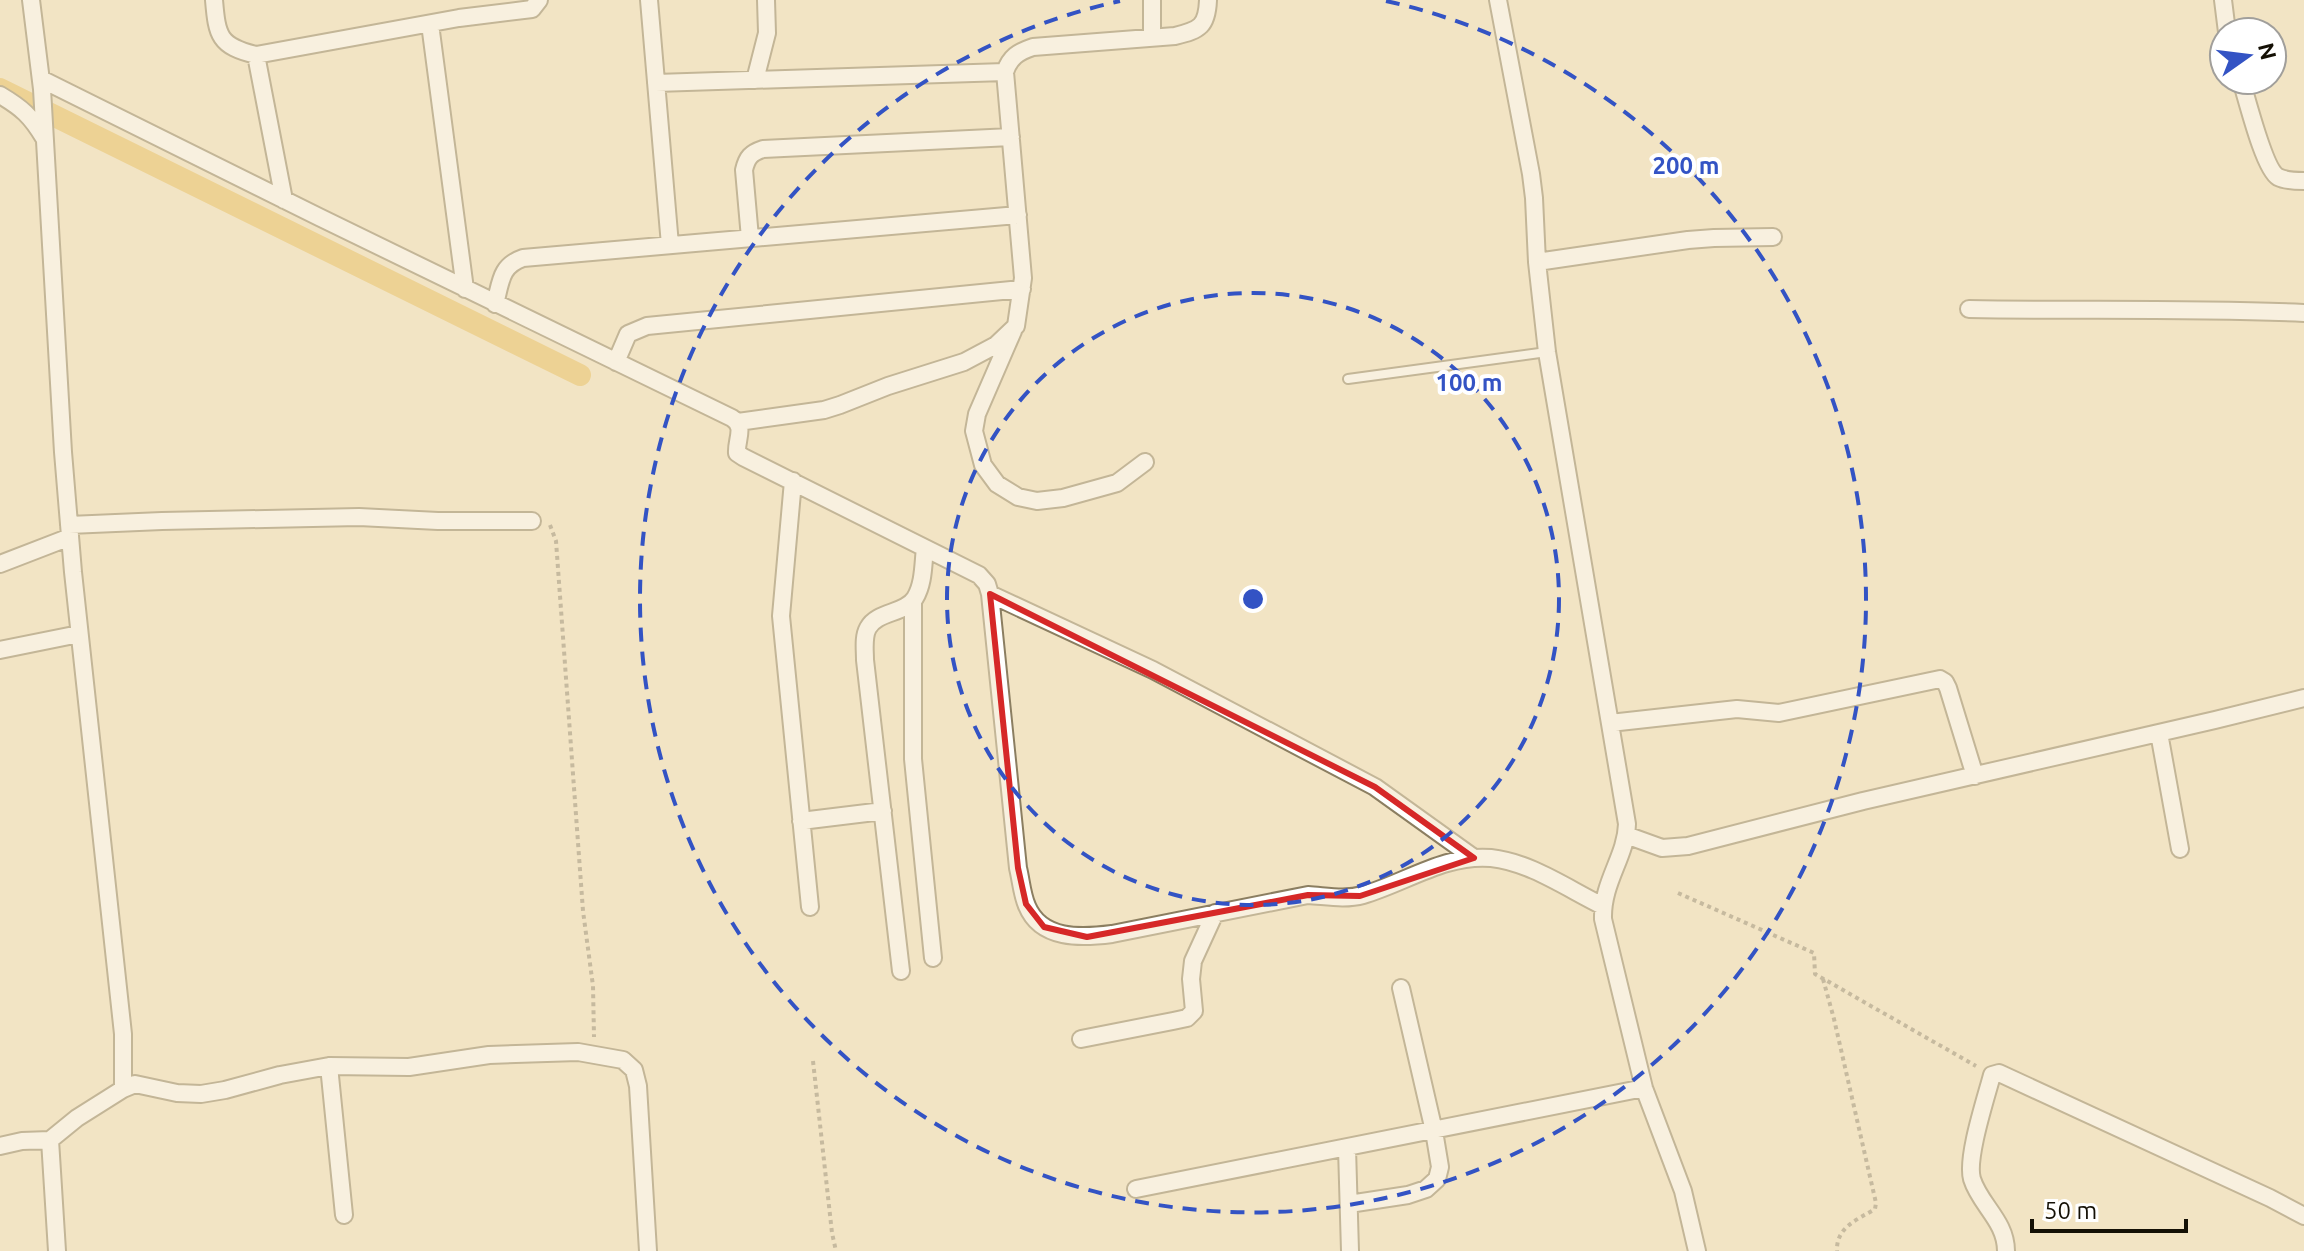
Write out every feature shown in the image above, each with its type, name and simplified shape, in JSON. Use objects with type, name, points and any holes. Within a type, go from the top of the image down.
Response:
[{"type":"street","points":[[31,0],[42,84],[70,531],[123,1034],[123,1089]]},
{"type":"street","points":[[214,0],[223,41],[236,50],[256,55],[532,9],[539,0]]},
{"type":"street","points":[[649,0],[670,245]]},
{"type":"street","points":[[755,80],[767,33],[766,0]]},
{"type":"street","points":[[1152,0],[1152,38]]},
{"type":"street","points":[[1145,462],[1117,483],[1063,498],[1037,501],[1018,497],[997,484],[983,465],[974,431],[977,414],[1016,326],[1023,278],[1005,72],[1009,60],[1033,47],[1175,36],[1191,32],[1202,26],[1208,0]]},
{"type":"street","points":[[1498,0],[1531,174],[1547,352],[1627,824],[1603,906],[1607,941],[1644,1088],[1683,1191],[1697,1251]]},
{"type":"street","points":[[430,24],[465,289]]},
{"type":"street","points":[[256,55],[284,200]]},
{"type":"street","points":[[656,83],[1005,72]]},
{"type":"street","points":[[42,84],[616,362],[738,434],[840,405],[964,362],[996,345],[1016,326]]},
{"type":"street","points":[[0,95],[23,109],[44,133]]},
{"type":"street","points":[[2246,96],[2265,159],[2272,171],[2279,178],[2304,181]]},
{"type":"street","points":[[750,238],[744,170],[746,160],[752,153],[763,149],[1011,137]]},
{"type":"street","points":[[495,304],[504,270],[511,262],[523,258],[1018,215]]},
{"type":"street","points":[[1537,262],[1688,240],[1773,237]]},
{"type":"street","points":[[616,362],[628,334],[647,326],[1022,289]]},
{"type":"street","points":[[1969,309],[2304,313]]},
{"type":"street","points":[[738,434],[737,453],[743,457],[979,575],[987,584],[1018,868],[1026,904],[1044,927],[1057,934],[1087,937],[1308,895],[1339,898],[1360,896],[1442,864],[1474,858],[1506,860],[1525,866],[1603,906]]},
{"type":"street","points":[[793,481],[781,616],[810,907]]},
{"type":"street","points":[[0,564],[70,531],[162,521],[359,517],[532,521]]},
{"type":"street","points":[[925,548],[921,581],[913,601],[913,759],[933,958]]},
{"type":"street","points":[[990,594],[1153,670],[1375,787],[1474,858]]},
{"type":"street","points":[[901,971],[865,641],[868,627],[913,601]]},
{"type":"street","points":[[0,650],[79,634]]},
{"type":"street","points":[[1610,723],[1737,709],[1779,713],[1940,679],[1948,688],[1975,776]]},
{"type":"street","points":[[1626,835],[1662,848],[1677,848],[1863,801],[2304,698]]},
{"type":"street","points":[[2159,733],[2180,849]]},
{"type":"street","points":[[801,821],[883,811]]},
{"type":"street","points":[[1081,1039],[1187,1018],[1194,1011],[1193,961],[1215,913]]},
{"type":"street","points":[[1349,1204],[1408,1195],[1426,1189],[1437,1179],[1440,1167],[1401,988]]},
{"type":"street","points":[[0,1146],[50,1140],[96,1105],[135,1084],[177,1093],[201,1094],[329,1066],[409,1067],[489,1055],[593,1054],[623,1060],[634,1070],[638,1086],[648,1251]]},
{"type":"street","points":[[329,1066],[344,1215]]},
{"type":"street","points":[[2006,1251],[2000,1224],[1976,1187],[1971,1171],[1992,1075],[1999,1073],[2304,1216]]},
{"type":"street","points":[[1136,1189],[1644,1088]]},
{"type":"street","points":[[50,1140],[57,1251]]},
{"type":"street","points":[[1347,1148],[1350,1251]]},
{"type":"lane","points":[[1348,379],[1547,352]]},
{"type":"path","points":[[532,521],[546,522],[552,527],[556,541],[583,911],[593,986],[593,1054]]},
{"type":"path","points":[[1678,893],[1814,953],[1815,974],[1992,1075]]},
{"type":"path","points":[[1822,978],[1876,1203],[1875,1209],[1844,1229],[1838,1237],[1837,1251]]},
{"type":"path","points":[[813,1061],[836,1251]]},
{"type":"highlighted area","points":[[990,594],[1375,787],[1474,858],[1360,896],[1308,895],[1087,937],[1044,927],[1026,904],[1018,868]]},
{"type":"waterway","points":[[0,89],[580,375]]}]
